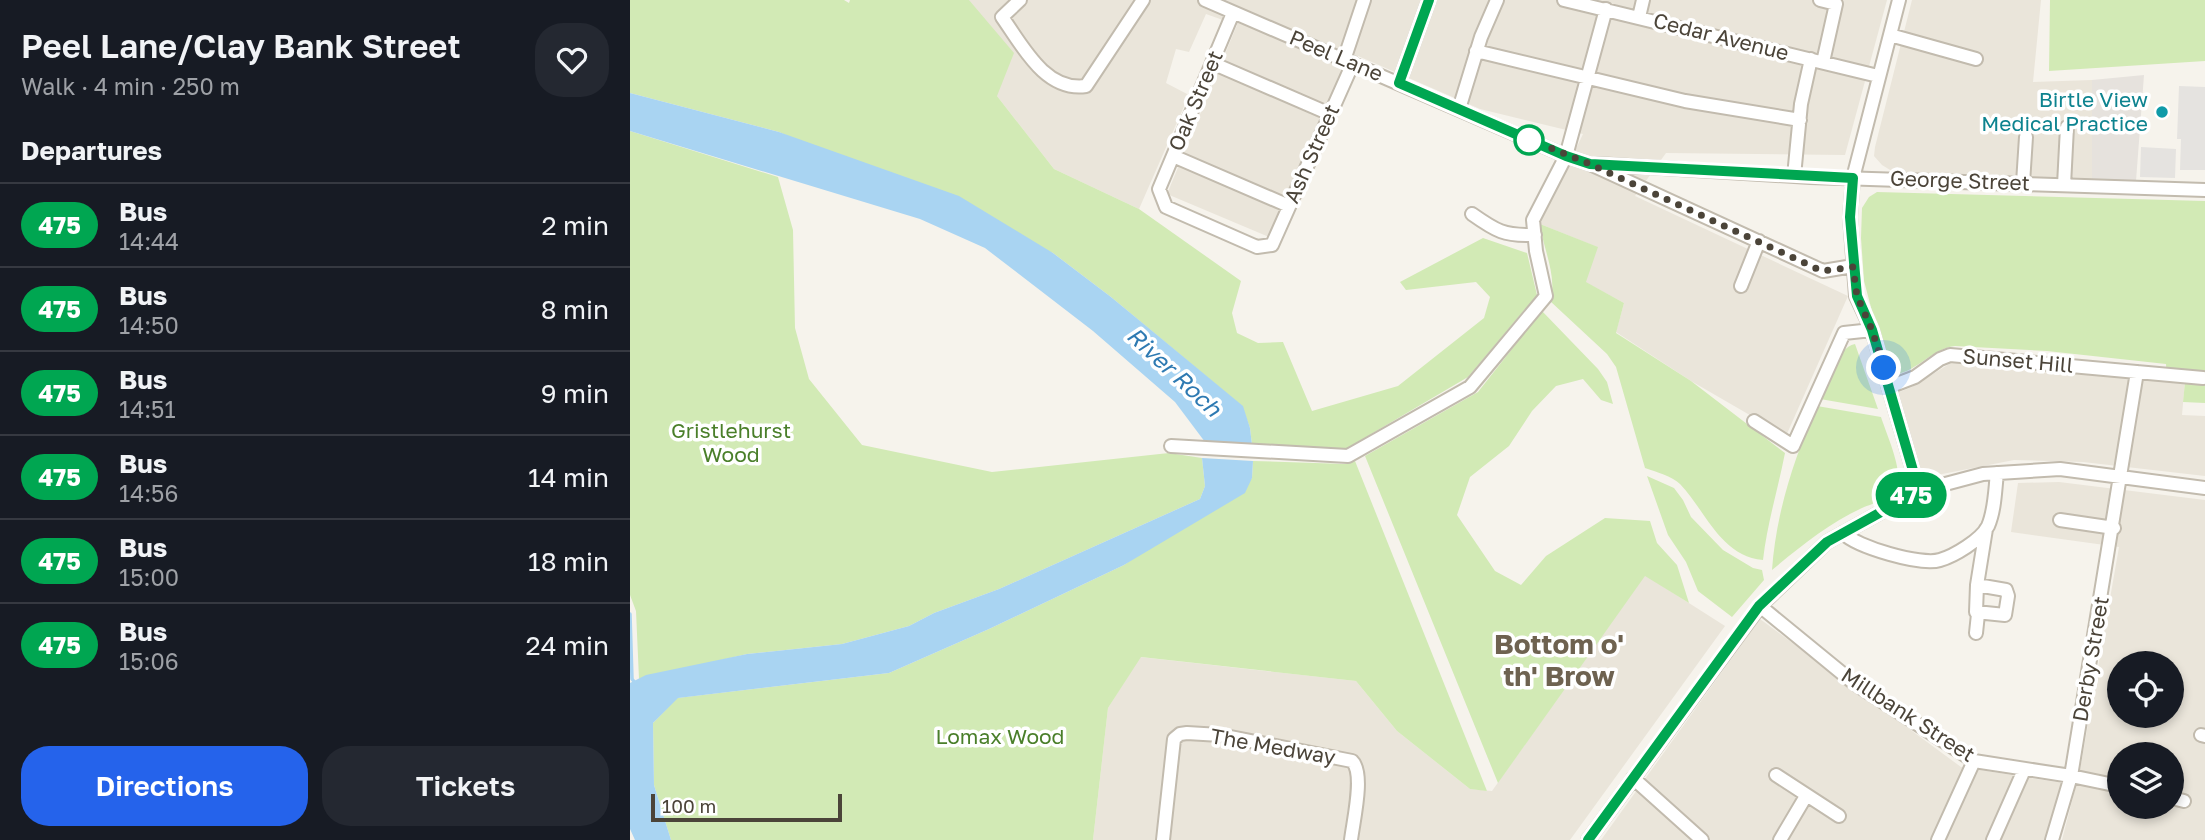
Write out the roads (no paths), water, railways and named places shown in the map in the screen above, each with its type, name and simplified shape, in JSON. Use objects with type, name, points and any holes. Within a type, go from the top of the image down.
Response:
[{"type":"street","points":[[1020,0],[1002,17],[1044,73],[1075,88],[1086,86],[1143,0]]},
{"type":"street","name":"Peel Lane","points":[[1205,0],[1590,164],[1822,271],[1853,267]]},
{"type":"street","points":[[1399,83],[1429,0]]},
{"type":"street","points":[[1459,109],[1476,51],[1497,0]]},
{"type":"street","name":"Cedar Avenue","points":[[1564,0],[1878,76]]},
{"type":"street","points":[[1639,17],[1643,0]]},
{"type":"street","points":[[1794,176],[1801,104],[1836,4],[1820,0]]},
{"type":"street","points":[[1899,0],[1853,178],[1850,217],[1857,296],[1872,330],[1919,491]]},
{"type":"street","name":"Ash Street","points":[[1272,245],[1330,114],[1349,62],[1360,1]]},
{"type":"street","points":[[1171,446],[1348,457],[1470,387],[1546,296],[1536,251],[1533,220],[1566,156],[1606,9]]},
{"type":"street","name":"Oak Street","points":[[1233,13],[1159,189],[1166,207],[1256,247],[1272,245]]},
{"type":"street","points":[[1890,35],[1976,59]]},
{"type":"street","points":[[1476,51],[1685,101],[1800,120]]},
{"type":"street","points":[[1212,63],[1330,114]]},
{"type":"street","points":[[2064,185],[2067,127]]},
{"type":"street","points":[[2023,183],[2025,137]]},
{"type":"street","points":[[1173,156],[1289,206]]},
{"type":"street","name":"George Street","points":[[1590,164],[1794,176],[2205,190]]},
{"type":"street","points":[[1472,214],[1498,232],[1514,236],[1535,235]]},
{"type":"street","points":[[1741,286],[1759,241]]},
{"type":"street","points":[[1754,421],[1793,446],[1844,333],[1872,330]]},
{"type":"street","name":"Sunset Hill","points":[[1889,387],[1915,377],[1950,355],[2203,379]]},
{"type":"street","name":"Derby Street","points":[[2052,840],[2071,776],[2114,528],[2137,372]]},
{"type":"street","points":[[1588,840],[1759,606],[1827,542],[1919,491],[1983,474],[2060,469],[2122,475],[2205,488]]},
{"type":"street","points":[[1977,585],[2003,589],[2008,596],[2004,615],[1978,614],[1974,610],[1977,585],[1979,569],[1997,473]]},
{"type":"street","points":[[2060,520],[2114,528]]},
{"type":"street","points":[[1843,533],[1848,538],[1886,553],[1930,561],[1940,560],[1968,544],[1986,529]]},
{"type":"street","points":[[1968,544],[1977,557],[1979,569]]},
{"type":"street","name":"Millbank Street","points":[[1759,606],[1854,683],[1974,761],[2107,784]]},
{"type":"street","points":[[1976,633],[1978,614]]},
{"type":"street","name":"The Medway","points":[[1163,840],[1174,739],[1187,733],[1220,735],[1352,761],[1359,776],[1351,840]]},
{"type":"street","points":[[1938,840],[1974,761]]},
{"type":"street","points":[[1993,840],[2024,770]]},
{"type":"street","points":[[1776,775],[1839,816]]},
{"type":"street","points":[[1633,778],[1702,840]]},
{"type":"street","points":[[1780,840],[1805,796]]},
{"type":"water","name":"River Roch","points":[[630,93],[779,132],[959,196],[1053,253],[1111,297],[1243,406],[1252,445],[1205,442],[1175,402],[1093,331],[985,248],[920,219],[630,131]]},
{"type":"water","points":[[1202,458],[1253,461],[1252,478],[1245,493],[1124,565],[989,629],[889,673],[678,698],[653,723],[654,785],[671,840],[635,840],[630,829],[630,683],[646,675],[747,654],[842,644],[909,626],[1200,499],[1205,486]]},
{"type":"waterway","points":[[630,614],[632,679],[636,684]]},
{"type":"place","name":"Birtle View Medical Practice","points":[[2162,112]]},
{"type":"district","name":"Bottom o' th' Brow","points":[[1559,660]]},
{"type":"park label","name":"Gristlehurst Wood","points":[[731,443]]},
{"type":"park label","name":"Lomax Wood","points":[[1000,737]]}]
